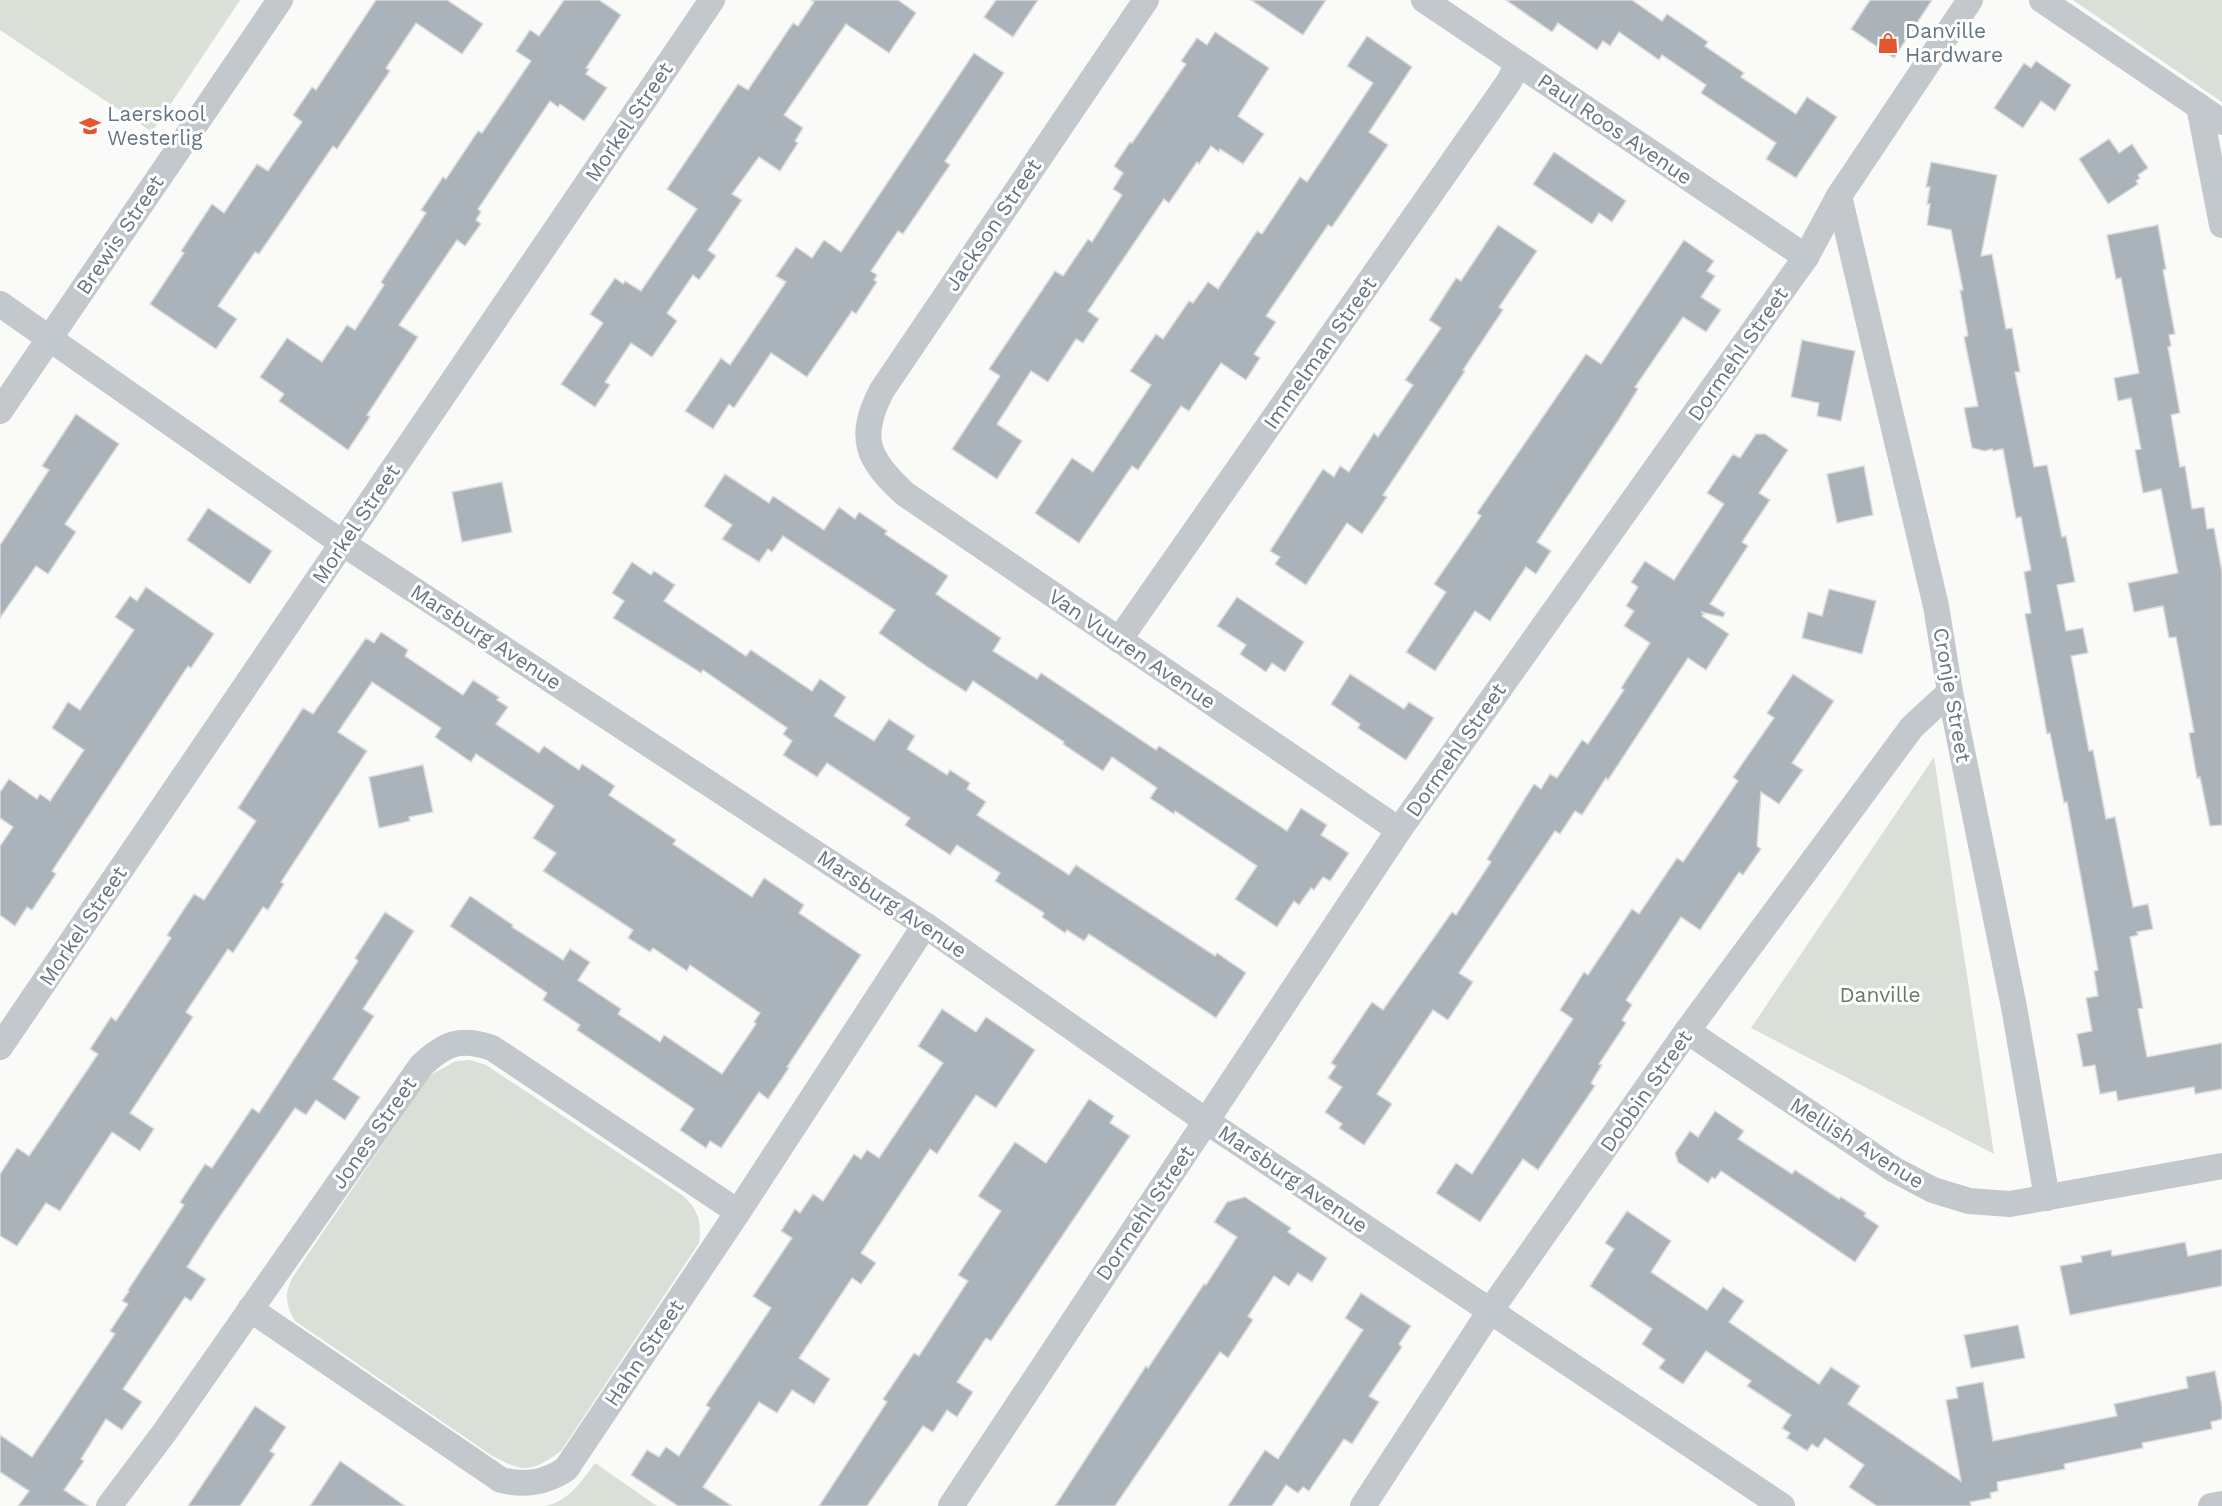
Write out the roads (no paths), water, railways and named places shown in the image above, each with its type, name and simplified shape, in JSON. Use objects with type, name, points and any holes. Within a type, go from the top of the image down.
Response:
[{"type":"street","name":"Brewis Street","points":[[0,411],[280,0]]},
{"type":"street","name":"Morkel Street","points":[[0,1047],[712,0]]},
{"type":"street","name":"Jackson Street","points":[[873,460],[868,425],[873,407],[882,390],[1146,0]]},
{"type":"street","name":"Paul Roos Avenue","points":[[1424,0],[1806,257]]},
{"type":"street","name":"Dormehl Street","points":[[951,1506],[1399,830],[1806,257],[1839,196],[1970,0]]},
{"type":"street","points":[[2042,0],[2222,122]]},
{"type":"street","name":"Immelman Street","points":[[1119,640],[1508,83],[1518,64]]},
{"type":"street","points":[[2199,106],[2222,225]]},
{"type":"street","name":"Cronje Street","points":[[1839,196],[1936,606],[1950,692],[2014,1006],[2047,1198]]},
{"type":"street","name":"Marsburg Avenue","points":[[0,304],[342,543],[925,925],[1206,1121],[1782,1506]]},
{"type":"street","name":"Van Vuuren Avenue","points":[[873,460],[885,477],[904,495],[1399,830]]},
{"type":"street","name":"Dobbin Street","points":[[1363,1506],[1490,1311],[1687,1031],[1912,727],[1950,692]]},
{"type":"street","name":"Hahn Street","points":[[250,1309],[501,1480],[517,1484],[552,1479],[566,1469],[738,1212],[925,925]]},
{"type":"street","name":"Mellish Avenue","points":[[1687,1031],[1893,1169],[1933,1190],[1969,1201],[2010,1204],[2222,1166]]},
{"type":"street","name":"Jones Street","points":[[110,1506],[164,1433],[421,1066],[437,1050],[456,1042],[476,1042],[492,1048],[738,1212]]},
{"type":"street","points":[[2211,1506],[2222,1504]]},
{"type":"place","name":"Danville Hardware","points":[[1888,43]]},
{"type":"place","name":"Laerskool Westerlig","points":[[90,126]]},
{"type":"park label","name":"Danville","points":[[1880,995]]}]
